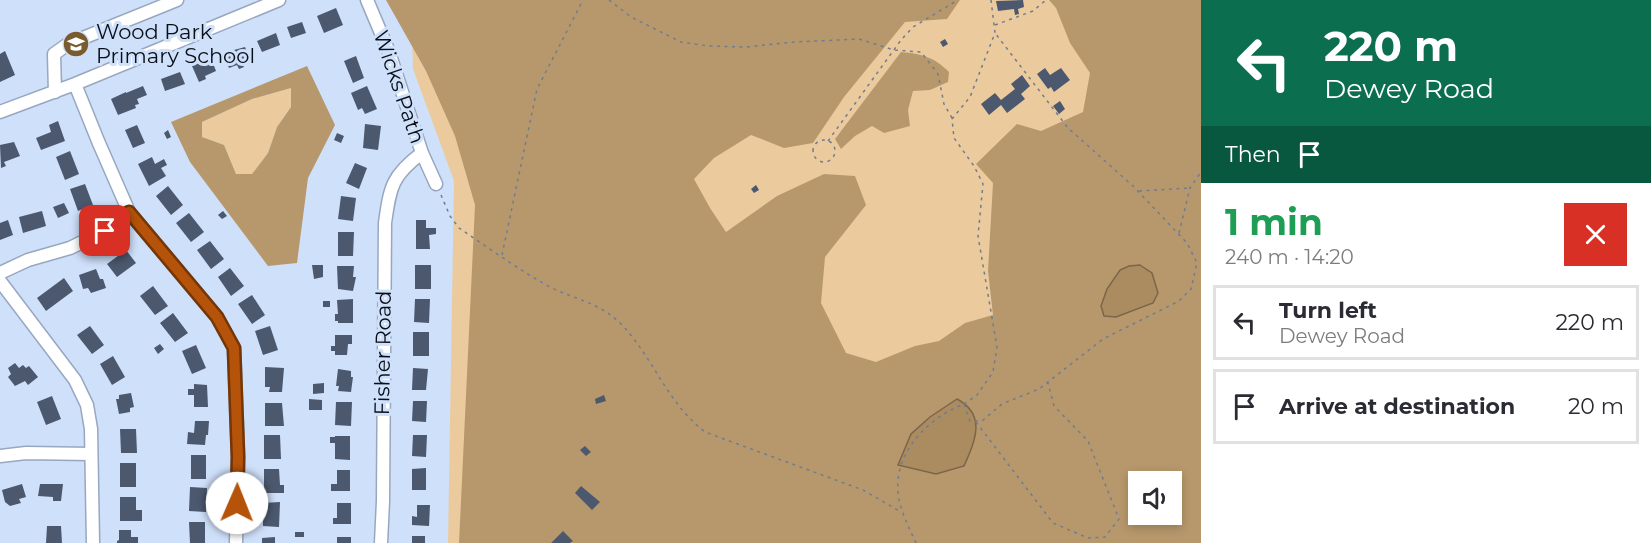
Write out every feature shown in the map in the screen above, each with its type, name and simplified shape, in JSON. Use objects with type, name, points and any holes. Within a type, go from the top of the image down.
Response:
[{"type":"street","points":[[54,92],[54,54],[68,44],[177,0]]},
{"type":"street","points":[[0,112],[75,84],[263,3],[279,0]]},
{"type":"street","name":"Wicks Path","points":[[367,0],[389,52],[422,153],[404,166]]},
{"type":"street","points":[[75,84],[129,212],[217,317],[234,348],[238,457],[236,543]]},
{"type":"street","points":[[422,153],[436,184]]},
{"type":"street","name":"Fisher Road","points":[[381,543],[385,223],[389,191],[404,166]]},
{"type":"street","points":[[0,273],[28,260],[70,248],[105,231],[129,212]]},
{"type":"street","points":[[0,280],[75,380],[87,405],[91,429],[93,543]]},
{"type":"street","points":[[0,456],[26,453],[91,454]]},
{"type":"path","points":[[501,256],[537,89],[583,0]]},
{"type":"path","points":[[609,0],[631,17],[681,42],[708,46],[746,47],[859,39],[894,50],[921,52],[938,74],[944,104],[952,119],[954,138],[974,165],[983,184],[978,236],[997,347],[993,372],[977,394],[964,404],[934,419],[919,434],[904,456],[898,485],[900,503],[916,543]]},
{"type":"path","points":[[828,141],[834,146],[835,153],[828,161],[821,161],[815,157],[814,147],[819,142],[828,141],[913,27],[958,0]]},
{"type":"path","points":[[964,404],[970,421],[982,421],[1002,404],[1039,389],[1103,339],[1179,301],[1191,289],[1197,263],[1187,243],[1179,234],[1138,192],[1068,128],[995,33],[991,0]]},
{"type":"path","points":[[994,26],[1033,11],[1046,0]]},
{"type":"path","points":[[952,119],[970,97],[995,33]]},
{"type":"path","points":[[1179,234],[1190,188],[1201,172]]},
{"type":"path","points":[[436,184],[450,216],[459,228],[552,288],[601,307],[620,323],[644,351],[676,405],[705,432],[863,490],[903,513]]},
{"type":"path","points":[[1138,192],[1190,188]]},
{"type":"path","points":[[975,421],[1053,523],[1088,538],[1105,537],[1119,519],[1088,441],[1054,406],[1047,382]]},
{"type":"shaded area","points":[[386,0],[960,0],[947,19],[905,22],[844,97],[813,143],[784,148],[751,135],[714,158],[694,179],[726,232],[777,196],[824,174],[855,176],[866,205],[825,257],[821,303],[846,353],[876,362],[915,346],[939,341],[965,323],[993,315],[988,271],[993,183],[976,164],[1017,124],[1041,131],[1083,112],[1090,73],[1070,43],[1056,8],[1049,0],[1201,0],[1201,543],[459,543],[475,205],[455,136],[426,71]]},
{"type":"shaded area","points":[[417,0],[1201,0],[1201,543],[448,543],[454,181],[413,69],[411,3]]},
{"type":"shaded area","points":[[901,52],[921,55],[938,63],[949,72],[948,82],[930,90],[913,91],[908,110],[910,126],[884,133],[872,126],[855,136],[841,149],[835,139]]},
{"type":"shaded area","points":[[307,66],[335,125],[308,178],[297,263],[268,266],[190,162],[171,122]],"holes":[[[291,88],[291,107],[277,127],[268,153],[252,174],[236,174],[224,145],[202,137],[202,122],[252,99]]]},
{"type":"shaded area","points":[[291,88],[291,107],[277,127],[268,153],[252,174],[236,174],[224,145],[202,137],[202,122],[252,99]]},
{"type":"shaded area","points":[[1140,265],[1152,273],[1158,293],[1153,303],[1116,317],[1104,316],[1101,306],[1107,289],[1120,270]]},
{"type":"shaded area","points":[[957,399],[972,413],[976,429],[975,438],[964,466],[936,474],[898,465],[911,434],[930,417]]},
{"type":"building","points":[[1023,0],[1024,7],[1018,9],[1019,14],[1015,15],[1014,9],[998,11],[996,1]]},
{"type":"building","points":[[336,8],[343,25],[324,33],[317,16]]},
{"type":"building","points":[[302,22],[306,33],[291,38],[287,27]]},
{"type":"building","points":[[276,33],[280,45],[262,52],[257,41]]},
{"type":"building","points":[[945,39],[948,44],[943,47],[940,42]]},
{"type":"building","points":[[245,47],[250,60],[242,63],[244,67],[239,69],[237,65],[229,68],[223,53]]},
{"type":"building","points":[[5,51],[15,75],[0,82],[0,54]]},
{"type":"building","points":[[356,56],[364,78],[353,83],[344,61]]},
{"type":"building","points":[[211,58],[216,71],[199,82],[192,66]]},
{"type":"building","points":[[1045,68],[1050,75],[1061,68],[1070,80],[1054,92],[1051,87],[1048,89],[1037,74]]},
{"type":"building","points":[[180,72],[185,84],[165,91],[161,79]]},
{"type":"building","points":[[1022,75],[1030,86],[1021,94],[1025,99],[1007,113],[1001,105],[989,115],[981,104],[995,93],[1001,100],[1015,89],[1011,84]]},
{"type":"building","points":[[143,86],[147,95],[137,99],[139,104],[135,105],[136,108],[118,115],[111,99]]},
{"type":"building","points":[[367,86],[377,109],[365,114],[362,108],[358,110],[351,93]]},
{"type":"building","points":[[1060,101],[1065,109],[1059,114],[1053,106]]},
{"type":"building","points":[[58,121],[65,141],[41,150],[36,138],[51,132],[49,125]]},
{"type":"building","points":[[365,124],[381,126],[378,150],[363,148]]},
{"type":"building","points":[[137,125],[145,143],[133,148],[125,130]]},
{"type":"building","points":[[168,130],[171,137],[167,139],[164,133]]},
{"type":"building","points":[[337,133],[344,136],[341,143],[334,140]]},
{"type":"building","points":[[14,142],[20,156],[4,162],[6,166],[1,168],[0,145]]},
{"type":"building","points":[[70,151],[79,174],[65,180],[56,157]]},
{"type":"building","points":[[152,157],[155,164],[164,159],[167,165],[161,168],[166,176],[149,186],[138,164]]},
{"type":"building","points":[[355,163],[367,168],[359,189],[346,183]]},
{"type":"building","points":[[85,184],[93,205],[78,211],[70,189]]},
{"type":"building","points":[[756,185],[759,190],[754,193],[751,189]]},
{"type":"building","points":[[168,186],[183,205],[171,215],[156,196]]},
{"type":"building","points":[[341,196],[356,198],[353,221],[338,219]]},
{"type":"building","points":[[64,203],[69,213],[58,218],[53,207]]},
{"type":"building","points":[[42,211],[46,226],[23,233],[19,217]]},
{"type":"building","points":[[223,211],[227,216],[222,219],[218,215]]},
{"type":"building","points":[[189,213],[204,232],[191,242],[176,223]]},
{"type":"building","points":[[8,220],[13,235],[0,240],[0,223]]},
{"type":"building","points":[[416,220],[426,220],[426,228],[436,228],[436,234],[429,235],[430,249],[416,249]]},
{"type":"building","points":[[338,232],[354,232],[353,256],[338,256]]},
{"type":"building","points":[[210,241],[224,259],[211,269],[197,250]]},
{"type":"building","points":[[126,250],[136,263],[117,277],[107,264]]},
{"type":"building","points":[[312,265],[323,265],[323,277],[314,279]]},
{"type":"building","points":[[415,265],[431,265],[431,289],[415,289]]},
{"type":"building","points":[[337,266],[354,266],[353,277],[356,277],[353,291],[338,289]]},
{"type":"building","points":[[230,268],[244,286],[231,296],[218,277]]},
{"type":"building","points":[[96,269],[106,288],[91,293],[88,288],[83,289],[79,275]]},
{"type":"building","points":[[64,278],[73,291],[46,311],[37,298]]},
{"type":"building","points":[[153,286],[168,306],[155,315],[140,296]]},
{"type":"building","points":[[252,295],[265,315],[252,324],[238,304]]},
{"type":"building","points":[[353,299],[353,323],[335,321],[335,314],[338,314],[337,300]]},
{"type":"building","points":[[415,299],[430,299],[429,323],[414,322]]},
{"type":"building","points":[[323,301],[330,301],[330,307],[323,307]]},
{"type":"building","points":[[173,313],[188,333],[175,342],[160,323]]},
{"type":"building","points":[[90,326],[104,345],[92,354],[77,335]]},
{"type":"building","points":[[270,326],[278,350],[263,355],[255,331]]},
{"type":"building","points":[[413,332],[429,332],[429,356],[413,356]]},
{"type":"building","points":[[335,335],[352,335],[352,344],[348,344],[347,355],[335,355],[335,351],[331,351],[331,346],[335,346]]},
{"type":"building","points":[[160,344],[164,349],[158,354],[154,348]]},
{"type":"building","points":[[196,345],[206,368],[192,374],[182,351]]},
{"type":"building","points":[[113,356],[125,377],[112,385],[100,364]]},
{"type":"building","points":[[15,363],[19,368],[23,365],[26,368],[29,366],[38,377],[28,385],[25,381],[15,386],[8,377],[11,374],[8,368]]},
{"type":"building","points":[[265,367],[284,368],[282,392],[269,392],[270,387],[265,387]]},
{"type":"building","points":[[413,368],[428,369],[426,390],[412,390]]},
{"type":"building","points":[[338,369],[351,371],[351,377],[353,377],[351,392],[338,391],[339,386],[336,386]]},
{"type":"building","points":[[324,383],[324,393],[313,394],[313,384]]},
{"type":"building","points":[[194,384],[207,385],[208,407],[194,407],[194,395],[188,395],[188,389],[194,389]]},
{"type":"building","points":[[131,393],[134,407],[130,408],[130,412],[119,414],[116,399],[119,399],[119,395]]},
{"type":"building","points":[[604,395],[606,401],[596,404],[595,399]]},
{"type":"building","points":[[52,396],[61,419],[46,425],[37,402]]},
{"type":"building","points":[[309,399],[322,400],[322,410],[309,410]]},
{"type":"building","points":[[413,401],[427,401],[426,422],[412,421]]},
{"type":"building","points":[[336,402],[352,402],[351,426],[335,425]]},
{"type":"building","points":[[265,403],[282,403],[284,426],[265,426]]},
{"type":"building","points":[[195,421],[209,421],[205,445],[187,444],[188,432],[194,433]]},
{"type":"building","points":[[120,429],[136,429],[137,453],[121,453]]},
{"type":"building","points":[[264,435],[280,435],[281,459],[264,459]]},
{"type":"building","points":[[413,435],[427,435],[426,457],[412,456]]},
{"type":"building","points":[[350,436],[350,460],[335,459],[335,443],[330,443],[330,437]]},
{"type":"building","points":[[585,446],[591,452],[586,456],[580,450]]},
{"type":"building","points":[[191,455],[206,455],[206,479],[191,479]]},
{"type":"building","points":[[120,463],[136,463],[136,487],[120,487]]},
{"type":"building","points":[[426,468],[426,490],[412,490],[412,469]]},
{"type":"building","points":[[264,469],[279,469],[280,485],[284,485],[284,493],[264,493]]},
{"type":"building","points":[[337,470],[350,470],[350,491],[331,491],[331,484],[337,484]]},
{"type":"building","points":[[22,484],[26,497],[19,499],[21,503],[10,506],[5,502],[2,490]]},
{"type":"building","points":[[40,484],[63,484],[61,501],[53,501],[53,497],[38,496]]},
{"type":"building","points":[[581,486],[600,502],[592,510],[575,493]]},
{"type":"building","points":[[190,487],[207,488],[206,512],[189,511]]},
{"type":"building","points":[[120,497],[136,497],[136,510],[142,510],[142,521],[120,521]]},
{"type":"building","points":[[280,502],[279,527],[263,526],[263,503]]},
{"type":"building","points":[[337,503],[351,503],[351,524],[333,524],[333,518],[337,518]]},
{"type":"building","points":[[417,505],[430,505],[429,526],[412,525],[412,516],[417,517]]},
{"type":"building","points":[[189,522],[205,522],[205,543],[190,543]]},
{"type":"building","points":[[47,526],[61,526],[62,543],[46,543]]},
{"type":"building","points":[[119,530],[131,530],[131,537],[138,537],[138,543],[117,543]]},
{"type":"building","points":[[563,531],[573,541],[551,543]]},
{"type":"building","points":[[295,532],[304,532],[304,537],[295,537]]},
{"type":"building","points":[[412,536],[425,536],[425,543],[412,543]]},
{"type":"building","points":[[275,537],[275,543],[262,543],[262,538]]},
{"type":"building","points":[[337,537],[351,537],[351,543],[337,543]]},
{"type":"place","name":"Wood Park Primary School","points":[[76,44]]},
{"type":"route","points":[[105,231],[129,212],[217,317],[234,348],[238,457],[237,503]]}]
